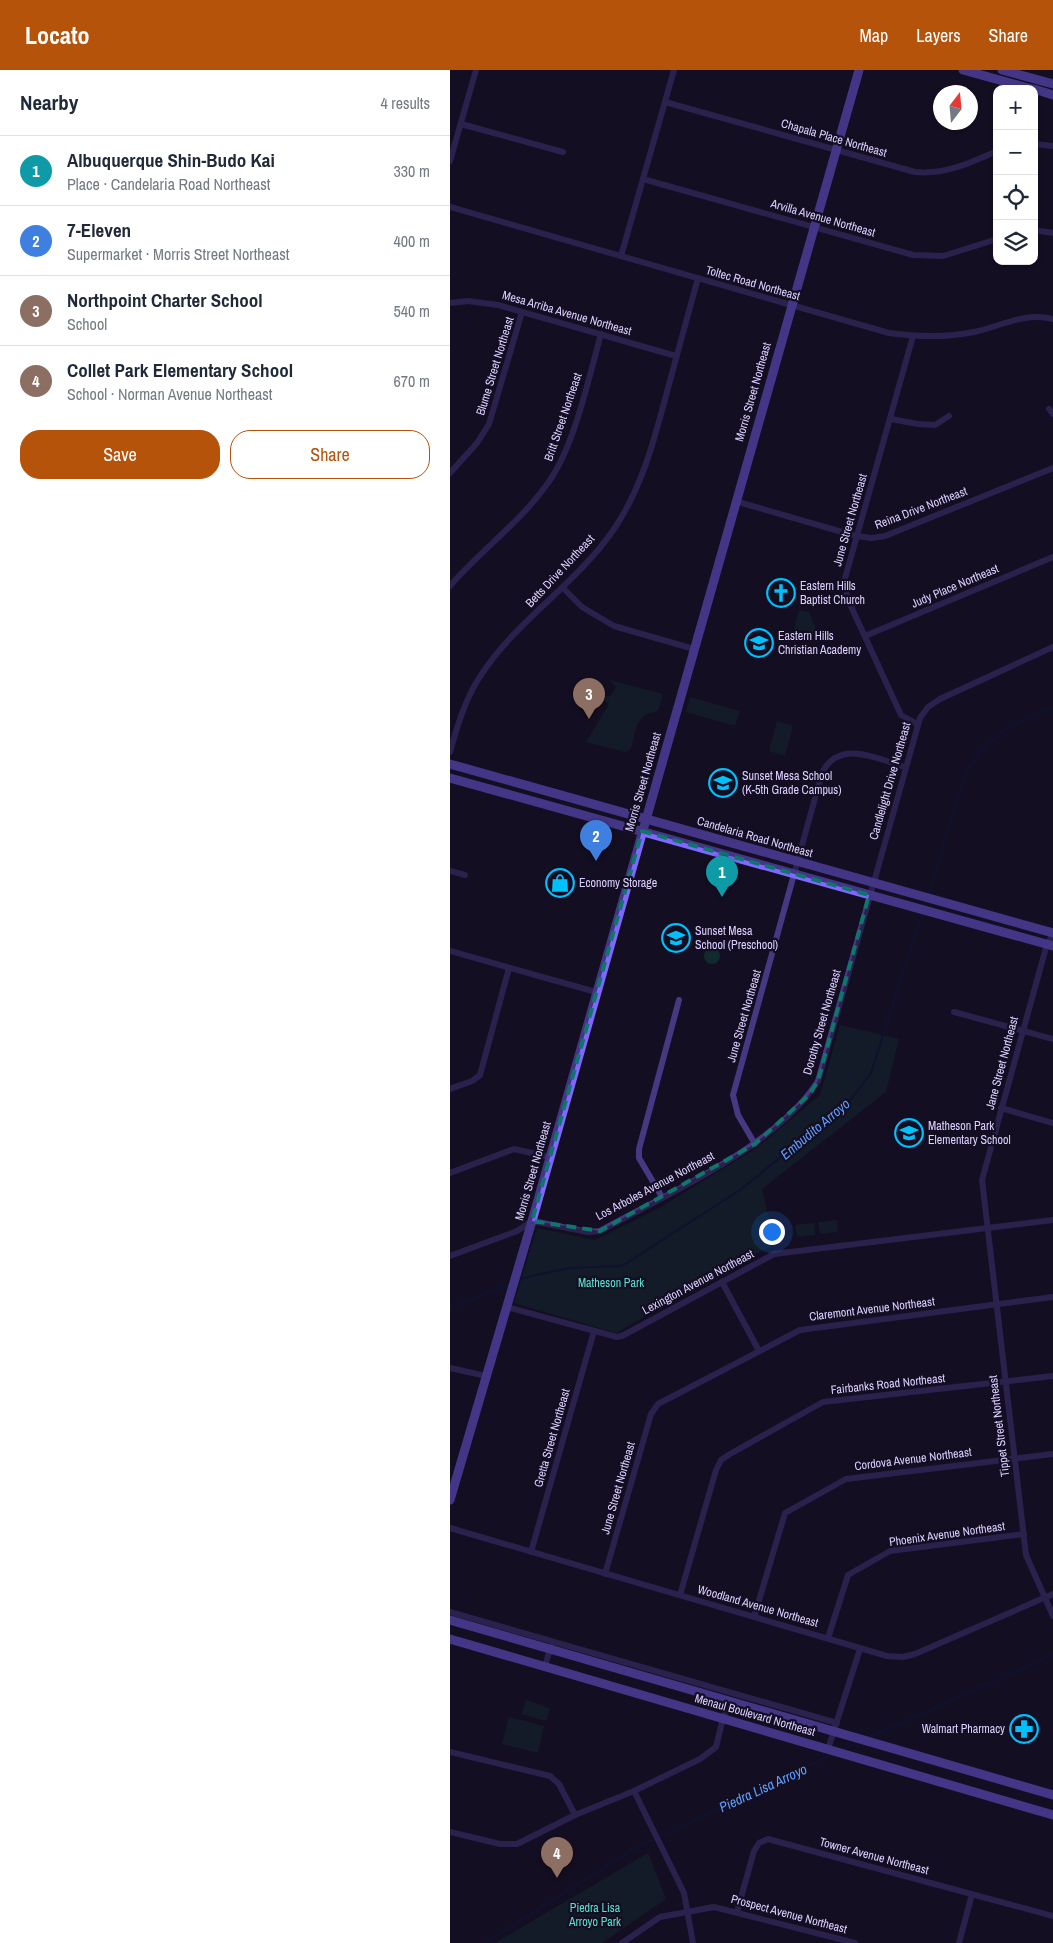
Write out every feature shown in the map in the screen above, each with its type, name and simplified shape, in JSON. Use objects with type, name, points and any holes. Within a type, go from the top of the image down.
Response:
[{"type":"main road","name":"Morris Street Northeast","points":[[450,1500],[532,1221],[859,70]]},
{"type":"main road","points":[[963,70],[1011,85]]},
{"type":"main road","points":[[1002,70],[1021,72],[1053,84]]},
{"type":"main road","points":[[1038,90],[1053,95]]},
{"type":"main road","name":"Candelaria Road Northeast","points":[[450,764],[1053,934]]},
{"type":"main road","name":"Candelaria Road Northeast","points":[[450,778],[1050,945]]},
{"type":"main road","name":"Menaul Boulevard Northeast","points":[[450,1620],[551,1646],[730,1702],[1053,1795]]},
{"type":"main road","name":"Menaul Boulevard Northeast","points":[[450,1639],[1053,1815]]},
{"type":"street","points":[[450,161],[476,70]]},
{"type":"street","points":[[620,256],[674,70]]},
{"type":"street","points":[[1018,85],[1021,72]]},
{"type":"street","name":"Chapala Place Northeast","points":[[665,102],[903,170],[926,173],[953,169],[993,153]]},
{"type":"street","points":[[461,124],[562,152]]},
{"type":"street","points":[[1038,144],[1053,146]]},
{"type":"street","name":"Arvilla Avenue Northeast","points":[[643,179],[913,255],[942,256],[993,240]]},
{"type":"street","name":"Toltec Road Northeast","points":[[450,207],[870,328],[913,336],[938,337],[966,334],[1019,318],[1035,316],[1053,319]]},
{"type":"street","points":[[1038,231],[1053,233]]},
{"type":"street","name":"Betts Drive Northeast","points":[[450,752],[458,724],[478,679],[520,629],[563,588],[613,530],[635,492],[654,441],[698,278]]},
{"type":"street","name":"Mesa Arriba Avenue Northeast","points":[[450,303],[483,302],[676,356]]},
{"type":"street","name":"Blume Street Northeast","points":[[450,473],[474,447],[489,424],[522,312]]},
{"type":"street","name":"Britt Street Northeast","points":[[450,586],[515,522],[547,486],[556,471],[574,425],[601,334]]},
{"type":"street","name":"June Street Northeast","points":[[913,336],[856,536],[846,574],[845,589],[848,600],[901,715],[917,724]]},
{"type":"street","points":[[891,418],[918,424],[935,425],[949,416]]},
{"type":"street","name":"Reina Drive Northeast","points":[[735,501],[856,536],[872,538],[885,536],[1053,468]]},
{"type":"street","name":"Judy Place Northeast","points":[[865,636],[1053,557]]},
{"type":"street","points":[[563,588],[582,608],[614,626],[694,649]]},
{"type":"street","name":"Candlelight Drive Northeast","points":[[873,882],[917,724],[928,707],[940,698],[1053,647]]},
{"type":"street","name":"June Street Northeast","points":[[755,1144],[738,1115],[733,1095],[822,773],[830,760],[845,753],[854,752],[905,768]]},
{"type":"street","points":[[450,871],[465,875]]},
{"type":"street","name":"Dorothy Street Northeast","points":[[755,1144],[809,1095],[818,1081],[873,882]]},
{"type":"street","name":"Jane Street Northeast","points":[[987,1229],[982,1173],[1022,1031],[1053,934]]},
{"type":"street","points":[[450,951],[596,992]]},
{"type":"street","points":[[450,1089],[472,1081],[480,1075],[509,968]]},
{"type":"street","points":[[662,1197],[640,1158],[639,1149],[680,1000]]},
{"type":"street","points":[[954,1012],[1053,1040]]},
{"type":"street","points":[[1001,1108],[1053,1123]]},
{"type":"street","name":"Los Arboles Avenue Northeast","points":[[532,1221],[581,1231],[600,1231],[755,1144]]},
{"type":"street","points":[[450,1173],[514,1149],[550,1157]]},
{"type":"street","name":"Lexington Avenue Northeast","points":[[507,1306],[617,1337],[774,1254],[1053,1220]]},
{"type":"street","points":[[450,1256],[517,1231],[532,1221]]},
{"type":"street","name":"Tippet Street Northeast","points":[[987,1229],[1026,1554],[1053,1616]]},
{"type":"street","points":[[722,1282],[759,1351]]},
{"type":"street","name":"Claremont Avenue Northeast","points":[[654,1408],[800,1330],[1053,1297]]},
{"type":"street","name":"Gretta Street Northeast","points":[[531,1552],[594,1331]]},
{"type":"street","points":[[450,1368],[486,1376]]},
{"type":"street","name":"Fairbanks Road Northeast","points":[[680,1595],[716,1470],[721,1460],[730,1454],[823,1402],[1053,1376]]},
{"type":"street","name":"June Street Northeast","points":[[605,1574],[654,1408]]},
{"type":"street","name":"Cordova Avenue Northeast","points":[[754,1616],[785,1513],[846,1479],[1053,1454]]},
{"type":"street","name":"Woodland Avenue Northeast","points":[[450,1528],[887,1656],[903,1657],[915,1654],[1053,1594]]},
{"type":"street","name":"Phoenix Avenue Northeast","points":[[828,1638],[848,1575],[890,1551],[1024,1534]]},
{"type":"street","points":[[450,1612],[551,1646],[838,1723]]},
{"type":"street","points":[[545,1666],[551,1646]]},
{"type":"street","points":[[828,1749],[838,1723],[860,1649]]},
{"type":"street","points":[[450,1832],[500,1844],[517,1844],[575,1815],[634,1791],[700,1759],[716,1746],[723,1718],[730,1702]]},
{"type":"street","points":[[450,1752],[550,1776],[559,1784],[575,1815]]},
{"type":"street","points":[[634,1791],[684,1893],[693,1943]]},
{"type":"street","name":"Towner Avenue Northeast","points":[[737,1912],[754,1851],[759,1843],[768,1839],[1053,1916]]},
{"type":"street","points":[[959,1943],[972,1894]]},
{"type":"street","name":"Prospect Avenue Northeast","points":[[688,1912],[714,1907],[855,1943]]},
{"type":"street","points":[[622,1943],[653,1920],[688,1912]]},
{"type":"highlighted area","points":[[642,831],[869,895],[818,1081],[809,1095],[755,1144],[600,1231],[532,1221]]},
{"type":"green space","points":[[799,610],[809,612],[818,634],[795,642],[794,629]]},
{"type":"green space","points":[[610,680],[663,694],[658,711],[644,716],[640,720],[631,749],[625,752],[586,742],[609,704],[600,698],[601,696],[611,696],[616,687]]},
{"type":"green space","points":[[690,697],[740,711],[735,726],[686,712]]},
{"type":"green space","points":[[777,721],[793,726],[785,756],[769,751]]},
{"type":"green space","points":[[709,948],[715,948],[720,953],[718,962],[709,964],[704,959],[704,953]]},
{"type":"green space","name":"Matheson Park","points":[[840,1025],[899,1039],[886,1092],[762,1189],[775,1245],[747,1258],[616,1333],[514,1303],[537,1228],[595,1240],[661,1207],[758,1147],[820,1095]]},
{"type":"green space","points":[[837,1220],[838,1232],[820,1234],[818,1222]]},
{"type":"green space","points":[[814,1223],[815,1235],[797,1237],[795,1225]]},
{"type":"green space","points":[[526,1700],[550,1708],[546,1721],[522,1714]]},
{"type":"green space","points":[[509,1717],[544,1726],[538,1753],[502,1744]]},
{"type":"green space","name":"Piedra Lisa Arroyo Park","points":[[648,1853],[666,1899],[602,1943],[495,1943]]},
{"type":"waterway","name":"Embudito Arroyo","points":[[928,896],[965,775],[981,751],[1007,727],[1053,708]]},
{"type":"waterway","name":"Embudito Arroyo","points":[[517,1281],[531,1276],[570,1268],[622,1266],[743,1188],[851,1099],[871,1073],[923,912]]},
{"type":"waterway","name":"Embudito Arroyo","points":[[450,1308],[510,1284]]},
{"type":"waterway","name":"Piedra Lisa Arroyo","points":[[868,1738],[1053,1655]]},
{"type":"waterway","name":"Piedra Lisa Arroyo","points":[[841,1750],[859,1742]]},
{"type":"waterway","name":"Piedra Lisa Arroyo","points":[[485,1943],[632,1850],[832,1754]]},
{"type":"place","name":"Eastern Hills Baptist Church","points":[[781,593]]},
{"type":"place","name":"Eastern Hills Christian Academy","points":[[759,643]]},
{"type":"place","name":"Northpoint Charter School","points":[[589,719]]},
{"type":"place","name":"Sunset Mesa School (K-5th Grade Campus)","points":[[723,783]]},
{"type":"place","name":"7-Eleven","points":[[596,861]]},
{"type":"place","name":"Economy Storage","points":[[560,883]]},
{"type":"place","name":"Albuquerque Shin-Budo Kai","points":[[722,897]]},
{"type":"place","name":"Sunset Mesa School (Preschool)","points":[[676,938]]},
{"type":"place","name":"Matheson Park Elementary School","points":[[909,1133]]},
{"type":"place","name":"Walmart Pharmacy","points":[[1024,1729]]},
{"type":"place","name":"Collet Park Elementary School","points":[[557,1878]]}]
